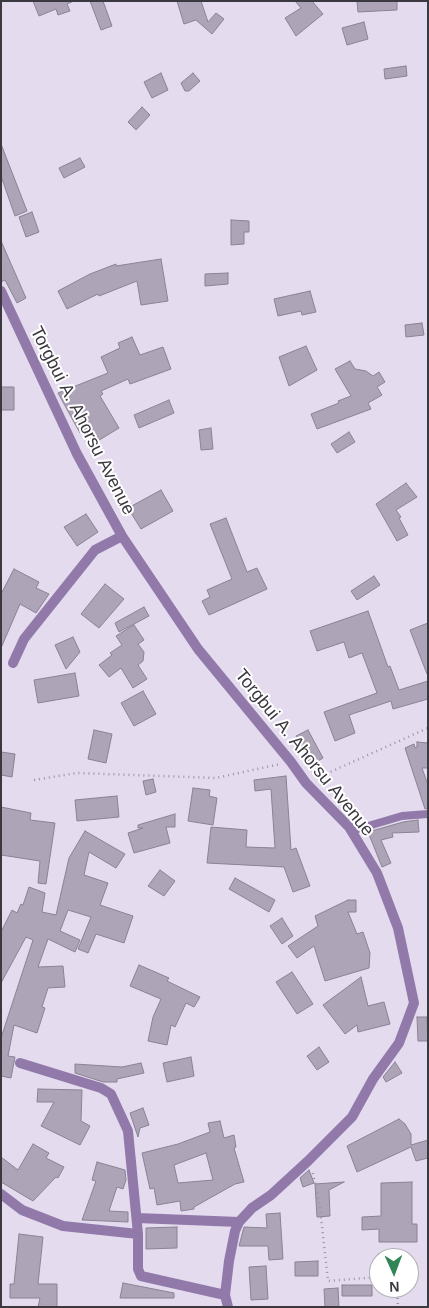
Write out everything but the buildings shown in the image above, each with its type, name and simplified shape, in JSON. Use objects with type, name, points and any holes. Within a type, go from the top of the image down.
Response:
[{"type":"street","name":"Torgbui A. Ahorsu Avenue","points":[[1,291],[5,313],[77,454],[122,536],[198,649],[306,783],[351,831],[376,873],[398,928],[414,1003],[399,1043],[373,1079],[352,1117],[271,1195],[252,1208],[234,1231],[228,1261],[225,1295],[228,1307]]},
{"type":"street","points":[[12,663],[24,639],[95,550],[122,536]]},
{"type":"street","points":[[20,1063],[101,1088],[111,1094],[128,1131],[137,1218],[138,1269],[141,1276],[225,1295]]},
{"type":"street","points":[[1,1194],[22,1210],[63,1226],[138,1234]]},
{"type":"street","points":[[137,1218],[240,1222]]},
{"type":"lane","points":[[351,831],[402,816],[428,814]]},
{"type":"path","points":[[306,783],[428,728]]},
{"type":"path","points":[[34,780],[77,773],[216,778],[291,762]]},
{"type":"path","points":[[308,1161],[316,1181],[328,1282],[369,1279]]}]
